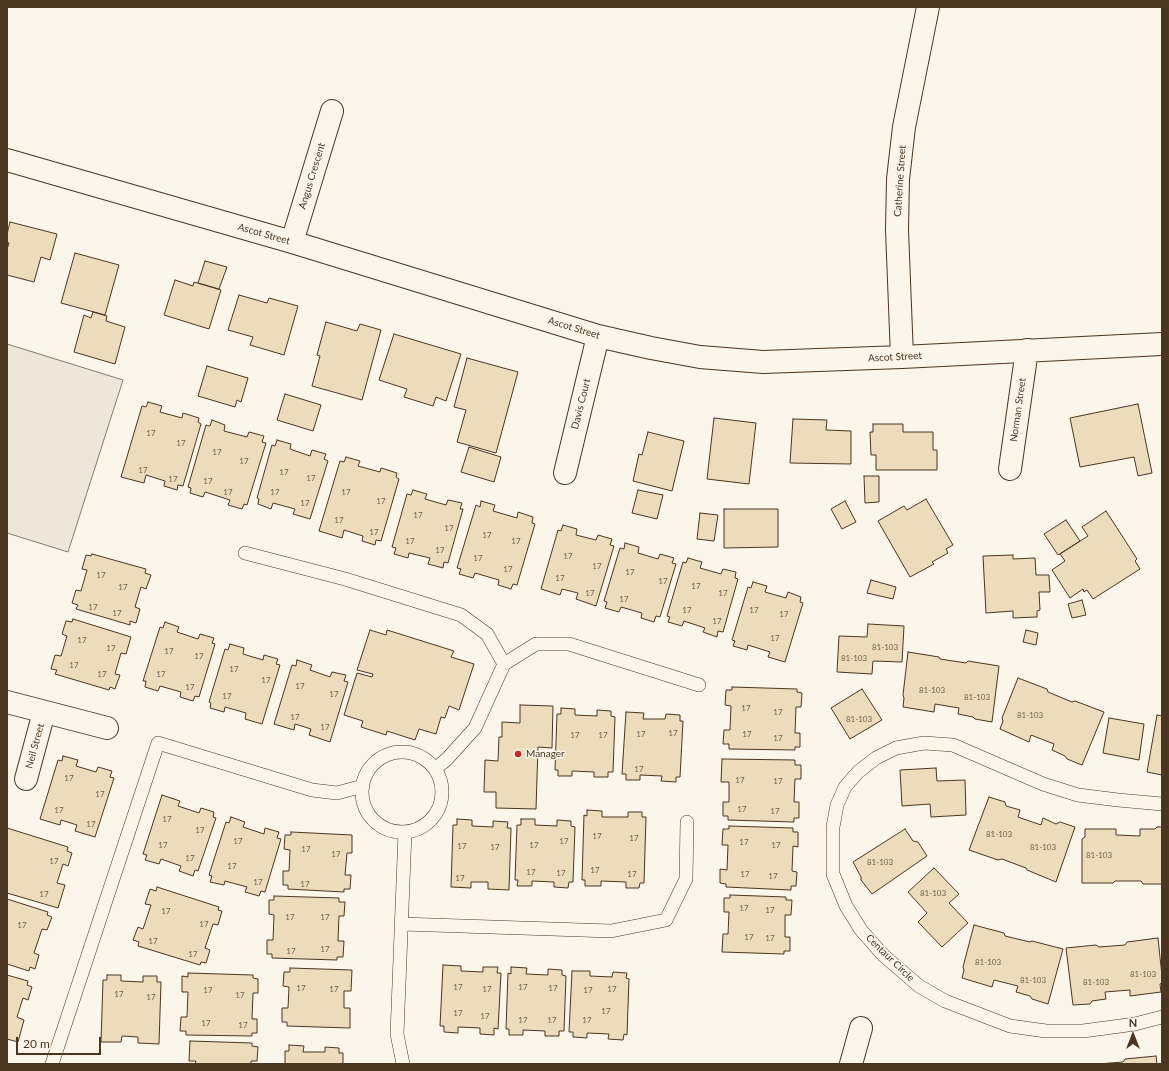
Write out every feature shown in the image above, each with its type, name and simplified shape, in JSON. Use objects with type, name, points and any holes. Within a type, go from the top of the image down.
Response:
[{"type":"street","name":"Catherine Street","points":[[902,357],[897,230],[898,179],[904,127],[928,7]]},
{"type":"street","name":"Angus Crescent","points":[[292,242],[332,111]]},
{"type":"street","name":"Ascot Street","points":[[7,160],[292,242],[598,336],[700,357],[763,362],[902,357],[1162,344]]},
{"type":"street","name":"Davis Court","points":[[565,473],[598,336]]},
{"type":"street","name":"Norman Street","points":[[1010,469],[1027,350]]},
{"type":"street","name":"Neil Street","points":[[7,702],[106,728]]},
{"type":"street","name":"Neil Street","points":[[26,779],[44,712]]},
{"type":"street","points":[[851,1064],[861,1028]]},
{"type":"lane","points":[[245,553],[345,579],[461,615],[487,634],[504,664]]},
{"type":"lane","points":[[435,769],[447,759],[475,728],[504,664],[536,644],[569,644],[700,685]]},
{"type":"lane","points":[[52,1064],[158,743],[312,790],[337,793],[362,786]]},
{"type":"lane","name":"Centaur Circle","points":[[1162,804],[1118,800],[1078,794],[1043,784],[953,745],[924,743],[896,748],[876,758],[858,772],[846,787],[837,805],[833,827],[833,874],[846,906],[865,935],[883,955],[918,986],[945,1001],[1010,1026],[1046,1031],[1083,1031],[1135,1024],[1162,1017]]},
{"type":"lane","points":[[395,752],[411,753],[424,758],[435,769],[441,781],[442,794],[439,808],[431,819],[420,827],[412,831],[405,832],[380,825],[370,816],[365,806],[362,786],[367,772],[382,757],[395,752]]},
{"type":"lane","points":[[402,924],[610,931],[666,920],[686,879],[687,822]]},
{"type":"lane","points":[[403,1064],[397,1034],[405,832]]},
{"type":"shaded area","points":[[7,344],[123,380],[68,552],[7,533]]},
{"type":"building","points":[[10,222],[57,234],[50,260],[41,257],[34,282],[7,275],[7,249],[9,243],[7,242],[7,234]]},
{"type":"building","points":[[75,253],[119,265],[105,315],[61,303]]},
{"type":"building","points":[[205,261],[227,267],[219,289],[198,283]]},
{"type":"building","points":[[175,280],[193,286],[194,282],[221,290],[209,329],[164,315]]},
{"type":"building","points":[[239,295],[267,303],[269,298],[298,306],[284,355],[250,345],[253,337],[228,330]]},
{"type":"building","points":[[93,312],[107,316],[106,321],[125,327],[115,364],[74,352],[84,315],[91,318]]},
{"type":"building","points":[[326,322],[357,331],[360,324],[381,330],[362,400],[312,386],[320,356],[317,355]]},
{"type":"building","points":[[394,334],[461,354],[446,401],[436,397],[433,406],[404,397],[407,389],[379,380]]},
{"type":"building","points":[[467,358],[518,372],[496,453],[457,442],[466,410],[454,407]]},
{"type":"building","points":[[207,366],[248,378],[241,402],[237,400],[235,407],[198,396]]},
{"type":"building","points":[[285,394],[321,405],[313,431],[277,420]]},
{"type":"building","points":[[148,402],[162,406],[160,412],[182,418],[183,413],[199,418],[198,422],[201,424],[183,486],[178,485],[177,490],[164,486],[165,481],[146,475],[144,483],[121,477],[142,406],[146,407]]},
{"type":"building","points":[[1138,404],[1152,473],[1138,476],[1134,457],[1080,467],[1070,418]]},
{"type":"building","points":[[714,418],[756,423],[749,484],[707,479]]},
{"type":"building","points":[[793,419],[827,420],[826,430],[851,431],[851,464],[790,463]]},
{"type":"building","points":[[212,420],[225,425],[224,431],[247,437],[249,432],[264,436],[262,442],[266,443],[247,505],[244,504],[242,509],[228,505],[230,500],[205,492],[203,497],[190,493],[191,488],[188,487],[206,425],[210,426]]},
{"type":"building","points":[[873,424],[903,424],[903,432],[933,432],[933,450],[937,450],[937,470],[876,470],[876,455],[871,455],[870,432],[873,432]]},
{"type":"building","points":[[648,432],[684,441],[672,491],[633,481],[639,454],[642,455]]},
{"type":"building","points":[[277,440],[291,444],[290,449],[310,456],[312,450],[326,454],[324,459],[328,461],[310,519],[293,514],[295,509],[273,503],[271,509],[258,504],[259,499],[257,498],[272,445],[275,446]]},
{"type":"building","points":[[469,447],[501,457],[494,482],[461,472]]},
{"type":"building","points":[[346,457],[360,461],[358,466],[380,472],[381,468],[397,473],[396,477],[399,479],[381,541],[376,540],[375,545],[362,541],[363,536],[344,530],[342,538],[319,531],[340,461],[344,462]]},
{"type":"building","points":[[864,476],[879,476],[879,502],[865,503]]},
{"type":"building","points":[[413,490],[427,494],[425,499],[446,505],[448,500],[462,503],[460,509],[463,509],[448,563],[444,562],[443,568],[428,564],[430,558],[409,553],[408,558],[394,554],[396,548],[392,547],[407,494],[411,495]]},
{"type":"building","points":[[638,490],[663,495],[657,519],[632,513]]},
{"type":"building","points":[[926,499],[953,545],[946,549],[948,553],[932,562],[934,564],[910,577],[878,521],[904,506],[907,510]]},
{"type":"building","points":[[481,501],[495,505],[493,511],[517,518],[518,512],[533,517],[532,523],[535,524],[517,585],[513,584],[511,589],[498,585],[499,580],[475,573],[473,578],[459,574],[461,569],[457,568],[476,505],[480,507]]},
{"type":"building","points":[[845,501],[856,522],[842,529],[831,509]]},
{"type":"building","points":[[724,509],[778,509],[778,547],[724,548]]},
{"type":"building","points":[[1106,511],[1137,559],[1135,561],[1140,569],[1093,599],[1087,590],[1084,592],[1083,589],[1070,598],[1052,570],[1065,561],[1060,554],[1088,536],[1082,527]]},
{"type":"building","points":[[700,513],[718,515],[714,541],[697,539]]},
{"type":"building","points":[[1066,520],[1080,541],[1058,555],[1044,534]]},
{"type":"building","points":[[563,525],[577,529],[576,535],[596,540],[598,535],[612,539],[610,545],[614,546],[596,606],[576,599],[578,593],[562,589],[560,595],[541,589],[558,530],[561,531]]},
{"type":"building","points":[[625,543],[639,547],[638,553],[658,559],[660,554],[674,558],[672,563],[676,564],[660,617],[656,616],[654,622],[641,618],[642,613],[621,607],[619,612],[605,608],[607,602],[604,601],[620,548],[624,549]]},
{"type":"building","points":[[92,554],[146,569],[145,573],[151,575],[146,589],[141,587],[135,607],[140,609],[136,623],[130,621],[130,625],[76,609],[78,605],[72,603],[76,590],[81,591],[87,570],[82,569],[86,555],[91,556]]},
{"type":"building","points":[[1013,555],[1013,559],[1035,558],[1036,575],[1049,575],[1050,592],[1039,592],[1040,610],[1037,611],[1037,617],[1013,618],[1013,611],[986,613],[983,556]]},
{"type":"building","points":[[688,558],[702,562],[700,568],[721,574],[723,569],[736,572],[735,578],[738,579],[723,632],[718,631],[717,637],[703,632],[705,628],[684,621],[682,626],[668,622],[670,617],[667,616],[683,562],[686,563]]},
{"type":"building","points":[[871,580],[896,587],[893,599],[867,593]]},
{"type":"building","points":[[753,582],[767,586],[765,592],[786,598],[788,592],[801,597],[800,602],[803,603],[785,662],[768,657],[770,652],[748,645],[747,650],[733,646],[735,641],[732,640],[748,587],[751,588]]},
{"type":"building","points":[[1082,600],[1086,615],[1072,618],[1068,604]]},
{"type":"building","points":[[73,619],[131,637],[126,654],[121,653],[115,674],[120,675],[115,689],[110,687],[109,690],[55,674],[57,670],[51,669],[55,655],[61,656],[67,636],[62,634],[66,621],[72,622]]},
{"type":"building","points":[[165,622],[179,627],[177,632],[198,639],[200,634],[214,638],[212,643],[215,644],[199,697],[195,696],[193,701],[180,697],[181,692],[160,686],[158,691],[145,687],[146,681],[143,681],[160,627],[163,628]]},
{"type":"building","points":[[868,624],[904,626],[902,662],[873,661],[872,674],[837,672],[839,636],[867,637]]},
{"type":"building","points":[[370,630],[386,635],[387,630],[454,651],[451,657],[474,664],[459,710],[449,706],[445,718],[441,717],[436,734],[419,729],[415,740],[387,731],[386,735],[361,727],[363,721],[344,715],[357,673],[372,677],[373,674],[357,670]]},
{"type":"building","points":[[1026,630],[1038,633],[1036,645],[1023,642]]},
{"type":"building","points":[[230,644],[244,648],[243,654],[263,660],[264,655],[278,659],[276,664],[280,665],[262,724],[245,719],[246,713],[225,707],[224,712],[210,708],[211,703],[209,702],[225,649],[228,650]]},
{"type":"building","points":[[908,652],[966,663],[968,661],[999,666],[992,722],[958,714],[959,708],[935,704],[934,712],[903,707]]},
{"type":"building","points":[[297,660],[312,665],[310,670],[330,677],[332,672],[346,675],[344,681],[348,682],[330,742],[309,735],[311,729],[295,724],[294,730],[274,724],[292,665],[296,666]]},
{"type":"building","points":[[1018,678],[1047,689],[1048,692],[1072,702],[1075,701],[1104,712],[1082,765],[1067,759],[1065,756],[1052,750],[1054,744],[1031,735],[1029,742],[1000,729],[1003,721],[1002,718]]},
{"type":"building","points":[[732,687],[797,689],[797,692],[802,693],[801,707],[796,707],[795,733],[800,733],[800,747],[795,747],[795,750],[729,749],[729,744],[723,744],[724,730],[730,730],[731,706],[725,705],[726,690],[732,690]]},
{"type":"building","points":[[862,689],[882,720],[850,739],[831,708]]},
{"type":"building","name":"Manager","points":[[520,705],[553,706],[552,748],[538,747],[536,809],[496,808],[496,792],[484,792],[485,760],[498,761],[499,737],[502,737],[502,722],[520,723]]},
{"type":"building","points":[[561,708],[575,709],[575,715],[597,716],[597,710],[611,711],[611,716],[615,717],[613,772],[608,772],[608,777],[594,777],[594,772],[572,771],[572,776],[558,776],[558,770],[555,770],[557,714],[561,714]]},
{"type":"building","points":[[626,712],[644,713],[643,719],[665,719],[666,714],[680,715],[680,721],[683,721],[680,777],[676,777],[676,782],[661,781],[662,776],[640,775],[640,780],[626,780],[626,774],[622,774]]},
{"type":"building","points":[[1157,715],[1162,716],[1162,775],[1147,772]]},
{"type":"building","points":[[1109,718],[1144,724],[1139,760],[1103,753]]},
{"type":"building","points":[[63,756],[78,760],[76,766],[96,772],[98,767],[112,771],[110,777],[114,778],[95,837],[75,831],[77,825],[61,820],[60,825],[40,819],[58,760],[62,761]]},
{"type":"building","points":[[722,759],[795,760],[795,765],[801,765],[801,779],[795,779],[794,802],[799,802],[799,818],[794,818],[794,822],[728,820],[728,816],[723,816],[723,802],[729,802],[729,782],[721,782]]},
{"type":"building","points":[[936,768],[937,781],[965,780],[966,815],[931,817],[930,804],[902,806],[900,770]]},
{"type":"building","points":[[162,795],[180,801],[178,806],[199,813],[201,808],[214,812],[213,817],[216,818],[198,871],[195,870],[193,876],[179,871],[181,866],[161,859],[159,864],[145,860],[147,855],[143,854]]},
{"type":"building","points":[[989,797],[1005,802],[1006,806],[1020,810],[1018,817],[1041,825],[1043,818],[1056,824],[1060,822],[1075,827],[1056,882],[1002,859],[998,860],[969,850]]},
{"type":"building","points":[[587,810],[602,811],[602,817],[628,817],[628,812],[642,812],[642,817],[646,817],[644,883],[640,883],[639,888],[626,888],[626,882],[601,881],[601,886],[585,886],[585,880],[582,880],[584,815],[587,816]]},
{"type":"building","points":[[231,817],[245,822],[243,827],[264,834],[265,828],[279,832],[277,838],[281,839],[265,892],[261,891],[259,896],[245,892],[247,887],[225,881],[224,885],[210,882],[212,876],[209,875],[226,822],[229,823]]},
{"type":"building","points":[[457,819],[472,820],[472,826],[493,827],[493,821],[508,822],[507,828],[511,828],[509,890],[488,889],[488,882],[471,882],[471,888],[451,887],[453,825],[457,825]]},
{"type":"building","points":[[521,819],[535,819],[535,825],[557,826],[557,820],[571,821],[571,826],[575,827],[573,882],[569,882],[568,888],[554,887],[554,882],[532,881],[532,886],[517,886],[518,880],[515,880],[517,825],[521,825]]},
{"type":"building","points":[[729,826],[793,828],[793,832],[798,832],[798,847],[793,846],[792,871],[797,872],[796,886],[791,886],[791,890],[726,887],[726,884],[720,883],[720,869],[727,870],[728,845],[722,845],[723,829],[729,829]]},
{"type":"building","points":[[1157,827],[1162,827],[1162,884],[1143,884],[1141,881],[1082,883],[1082,839],[1085,837],[1085,829],[1116,829],[1116,835],[1140,836],[1140,829],[1155,829]]},
{"type":"building","points":[[7,828],[68,847],[67,851],[72,853],[68,866],[63,864],[57,883],[65,885],[58,908],[7,893]]},
{"type":"building","points":[[905,829],[913,841],[918,842],[927,856],[872,894],[861,880],[861,877],[853,862]]},
{"type":"building","points":[[291,832],[352,835],[352,853],[347,853],[345,875],[351,875],[350,889],[344,889],[344,892],[288,889],[288,885],[283,885],[283,871],[289,871],[290,850],[284,849],[285,835],[291,835]]},
{"type":"building","points":[[934,868],[959,894],[949,903],[968,923],[942,947],[918,922],[927,913],[908,892]]},
{"type":"building","points":[[157,887],[219,907],[218,910],[222,911],[218,925],[213,924],[205,948],[210,950],[206,963],[201,962],[200,965],[138,946],[139,942],[133,940],[138,927],[143,929],[151,905],[145,904],[150,889],[156,891]]},
{"type":"building","points":[[730,895],[786,897],[786,900],[792,900],[791,915],[785,915],[785,937],[790,937],[790,951],[784,951],[784,954],[722,952],[723,934],[728,934],[729,912],[724,912],[724,898],[730,898]]},
{"type":"building","points":[[274,896],[339,898],[339,902],[345,902],[344,916],[339,916],[338,941],[344,941],[343,957],[337,957],[337,960],[272,958],[272,954],[267,954],[267,940],[273,940],[274,915],[269,914],[269,900],[274,900]]},
{"type":"building","points":[[7,899],[48,912],[47,915],[52,917],[47,930],[42,929],[34,953],[39,955],[35,969],[30,967],[29,971],[7,964]]},
{"type":"building","points":[[974,925],[1004,933],[1005,936],[1063,949],[1048,1004],[1016,992],[1018,986],[994,980],[992,987],[962,978],[964,970],[963,967]]},
{"type":"building","points":[[1158,938],[1162,976],[1162,983],[1160,984],[1161,992],[1130,996],[1130,990],[1105,992],[1106,999],[1092,1001],[1090,1004],[1073,1005],[1066,948],[1096,945],[1099,947],[1125,945],[1127,942]]},
{"type":"building","points":[[443,965],[461,966],[461,971],[483,972],[483,967],[498,967],[497,973],[501,973],[498,1029],[494,1028],[494,1035],[480,1034],[480,1028],[458,1027],[458,1033],[444,1032],[444,1026],[440,1026]]},
{"type":"building","points":[[511,967],[527,968],[526,974],[548,975],[548,969],[562,970],[562,975],[566,976],[564,1031],[559,1031],[559,1036],[545,1036],[545,1031],[523,1030],[523,1035],[509,1035],[509,1029],[506,1029],[508,973],[511,974]]},
{"type":"building","points":[[290,968],[352,970],[351,991],[344,991],[344,1008],[350,1008],[350,1028],[287,1026],[287,1022],[282,1022],[282,1008],[288,1008],[289,987],[283,986],[284,972],[290,972]]},
{"type":"building","points":[[572,971],[590,971],[590,976],[612,977],[613,972],[627,973],[626,978],[629,979],[627,1035],[624,1034],[623,1040],[608,1039],[609,1034],[587,1033],[587,1038],[573,1037],[573,1032],[569,1032]]},
{"type":"building","points":[[188,973],[253,975],[253,978],[258,979],[258,993],[253,993],[252,1019],[257,1019],[257,1033],[252,1033],[252,1036],[186,1035],[186,1031],[180,1031],[181,1017],[187,1017],[188,992],[182,992],[182,976],[188,977]]},
{"type":"building","points":[[7,975],[28,981],[27,985],[32,987],[28,1000],[23,998],[17,1017],[24,1020],[18,1042],[7,1039]]},
{"type":"building","points":[[107,975],[121,975],[121,981],[143,982],[143,976],[157,976],[157,982],[161,982],[159,1044],[138,1043],[138,1037],[122,1036],[121,1042],[101,1042],[103,980],[107,980]]},
{"type":"building","points":[[190,1041],[252,1043],[252,1046],[258,1047],[257,1061],[251,1061],[251,1064],[195,1064],[196,1061],[189,1061]]},
{"type":"building","points":[[289,1045],[304,1046],[303,1052],[325,1052],[325,1047],[339,1048],[339,1053],[343,1053],[343,1064],[285,1064],[285,1051],[289,1051]]},
{"type":"building","points":[[1156,1056],[1157,1064],[1098,1064],[1123,1062],[1125,1059]]},
{"type":"place","name":"Manager","points":[[518,754]]}]
